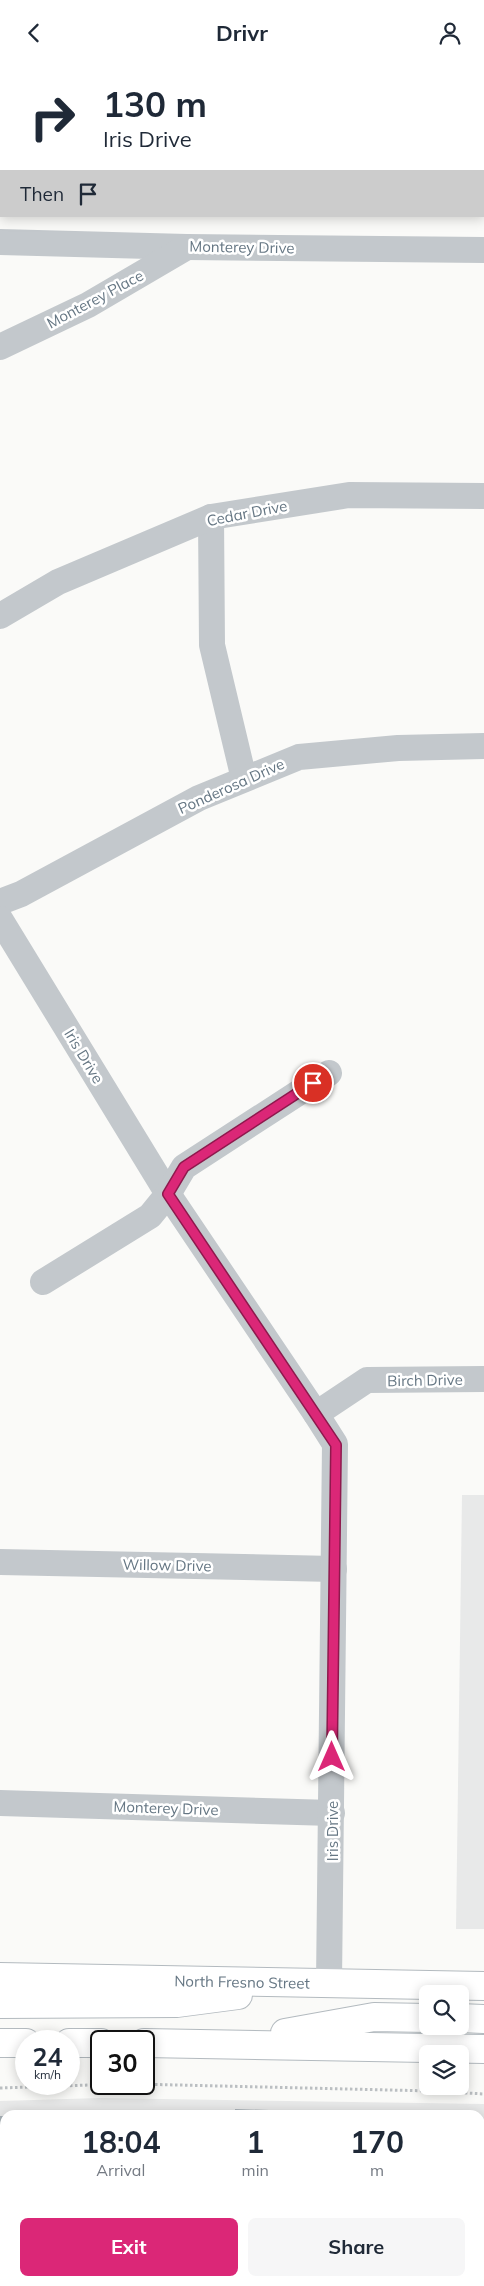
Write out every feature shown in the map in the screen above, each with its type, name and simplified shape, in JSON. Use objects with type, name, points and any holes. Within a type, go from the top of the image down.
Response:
[{"type":"main road","name":"North Fresno Street","points":[[0,1977],[484,1986]]},
{"type":"main road","points":[[0,2003],[177,2003],[329,1983]]},
{"type":"main road","points":[[222,2044],[374,2017],[419,2018]]},
{"type":"main road","points":[[469,2018],[484,2019]]},
{"type":"main road","points":[[0,2043],[15,2043]]},
{"type":"main road","points":[[155,2043],[484,2049]]},
{"type":"street","name":"Monterey Drive","points":[[0,242],[188,247],[484,250]]},
{"type":"street","name":"Monterey Place","points":[[0,347],[88,305],[188,247]]},
{"type":"street","name":"Cedar Drive","points":[[0,616],[58,582],[211,517],[350,495],[484,496]]},
{"type":"street","points":[[211,517],[212,645],[244,779]]},
{"type":"street","name":"Ponderosa Drive","points":[[0,902],[21,894],[199,798],[299,757],[398,748],[484,746]]},
{"type":"street","name":"Iris Drive","points":[[0,919],[168,1194],[336,1445],[329,1983]]},
{"type":"street","points":[[43,1282],[150,1216],[168,1194],[184,1167],[329,1073]]},
{"type":"street","name":"Birch Drive","points":[[316,1414],[367,1381],[484,1379]]},
{"type":"street","name":"Willow Drive","points":[[0,1562],[334,1569]]},
{"type":"street","name":"Monterey Drive","points":[[0,1803],[332,1813]]},
{"type":"path","points":[[155,2084],[484,2094]]},
{"type":"path","points":[[0,2088],[90,2085]]},
{"type":"shaded area","points":[[462,1495],[484,1495],[484,1929],[456,1929]]},
{"type":"shaded area","points":[[100,2098],[484,2104],[484,2110],[0,2110],[0,2101]]},
{"type":"building","points":[[235,2109],[266,2110],[235,2110]]},
{"type":"route","points":[[313,1083],[184,1167],[168,1194],[336,1445],[332,1757]]}]
